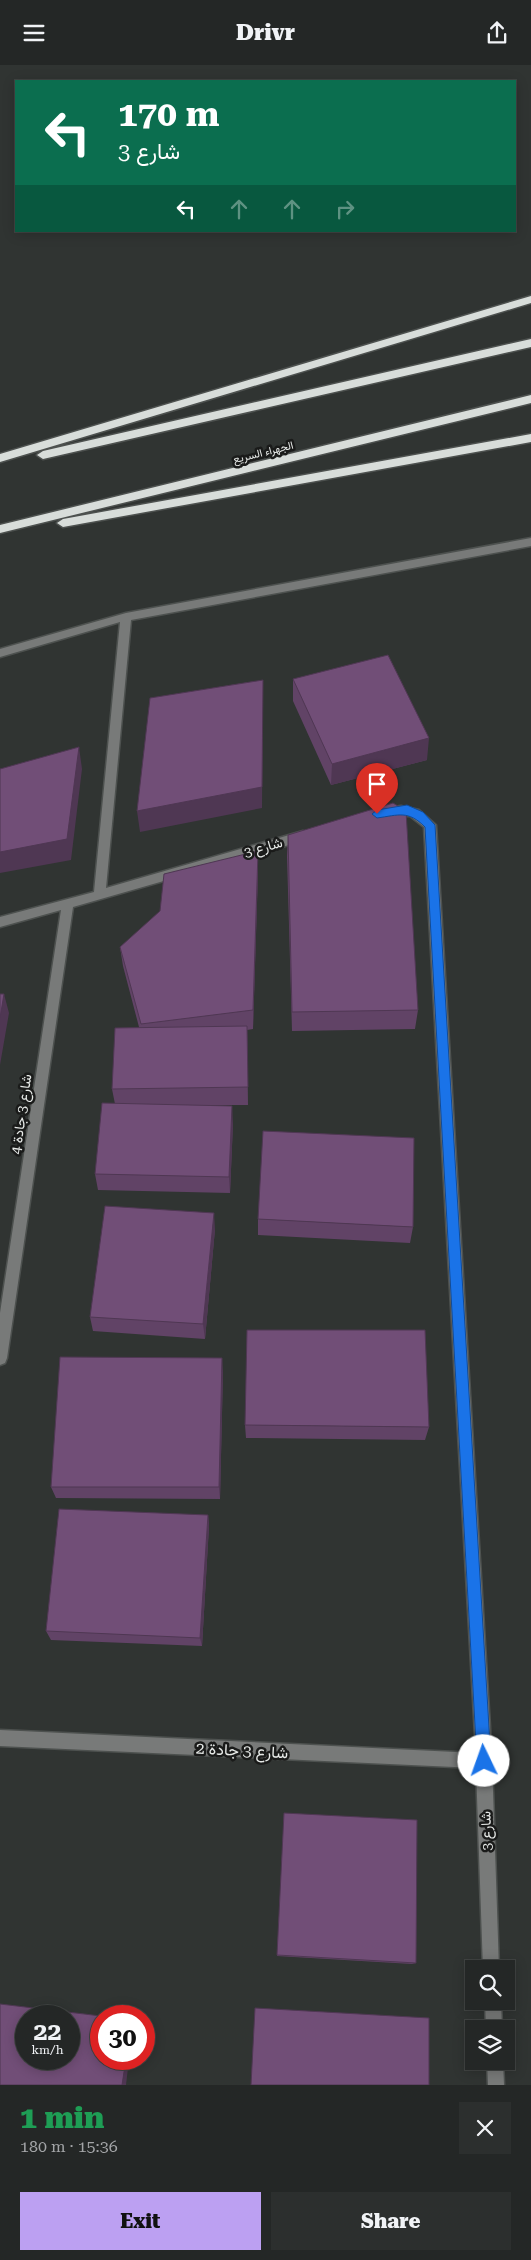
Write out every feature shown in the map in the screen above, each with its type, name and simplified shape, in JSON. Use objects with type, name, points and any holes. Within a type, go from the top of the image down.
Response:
[{"type":"highway","points":[[0,458],[531,299]]},
{"type":"highway","points":[[0,465],[531,343]]},
{"type":"highway","name":"الجهراء السريع","points":[[0,529],[531,399]]},
{"type":"highway","points":[[0,534],[531,438]]},
{"type":"street","points":[[0,653],[126,617],[531,542]]},
{"type":"street","points":[[100,895],[126,617]]},
{"type":"street","name":"شارع 3","points":[[377,814],[407,809],[420,815],[430,825],[484,1761],[491,1960]]},
{"type":"street","name":"شارع 3","points":[[0,922],[310,834]]},
{"type":"street","name":"شارع 3 جادة 4","points":[[0,1358],[68,904]]},
{"type":"street","name":"شارع 3 جادة 2","points":[[0,1739],[484,1761]]},
{"type":"street","points":[[495,2070],[496,2085]]},
{"type":"building","points":[[388,655],[429,738],[332,764],[293,679]]},
{"type":"building","points":[[263,680],[262,787],[137,811],[150,698]]},
{"type":"building","points":[[79,747],[67,839],[0,852],[0,769]]},
{"type":"building","points":[[393,803],[406,811],[418,1010],[292,1012],[288,835]]},
{"type":"building","points":[[258,851],[253,1010],[141,1024],[120,947],[160,911],[164,874]]},
{"type":"building","points":[[0,994],[4,994],[0,1018]]},
{"type":"building","points":[[247,1026],[248,1087],[112,1089],[115,1028]]},
{"type":"building","points":[[102,1103],[232,1106],[229,1177],[95,1174]]},
{"type":"building","points":[[263,1131],[414,1138],[413,1227],[258,1219]]},
{"type":"building","points":[[105,1206],[214,1213],[203,1324],[90,1317]]},
{"type":"building","points":[[247,1330],[425,1330],[429,1427],[245,1425]]},
{"type":"building","points":[[60,1357],[222,1358],[219,1487],[51,1487]]},
{"type":"building","points":[[59,1509],[208,1515],[200,1638],[46,1631]]},
{"type":"building","points":[[284,1813],[417,1820],[416,1963],[277,1955]]},
{"type":"building","points":[[0,2004],[15,2006],[15,2070],[80,2070],[80,2014],[90,2015],[90,2070],[124,2070],[122,2085],[0,2085]]},
{"type":"building","points":[[255,2008],[429,2018],[429,2085],[251,2085]]},
{"type":"route","points":[[377,814],[407,809],[420,815],[430,825],[484,1761]]}]
